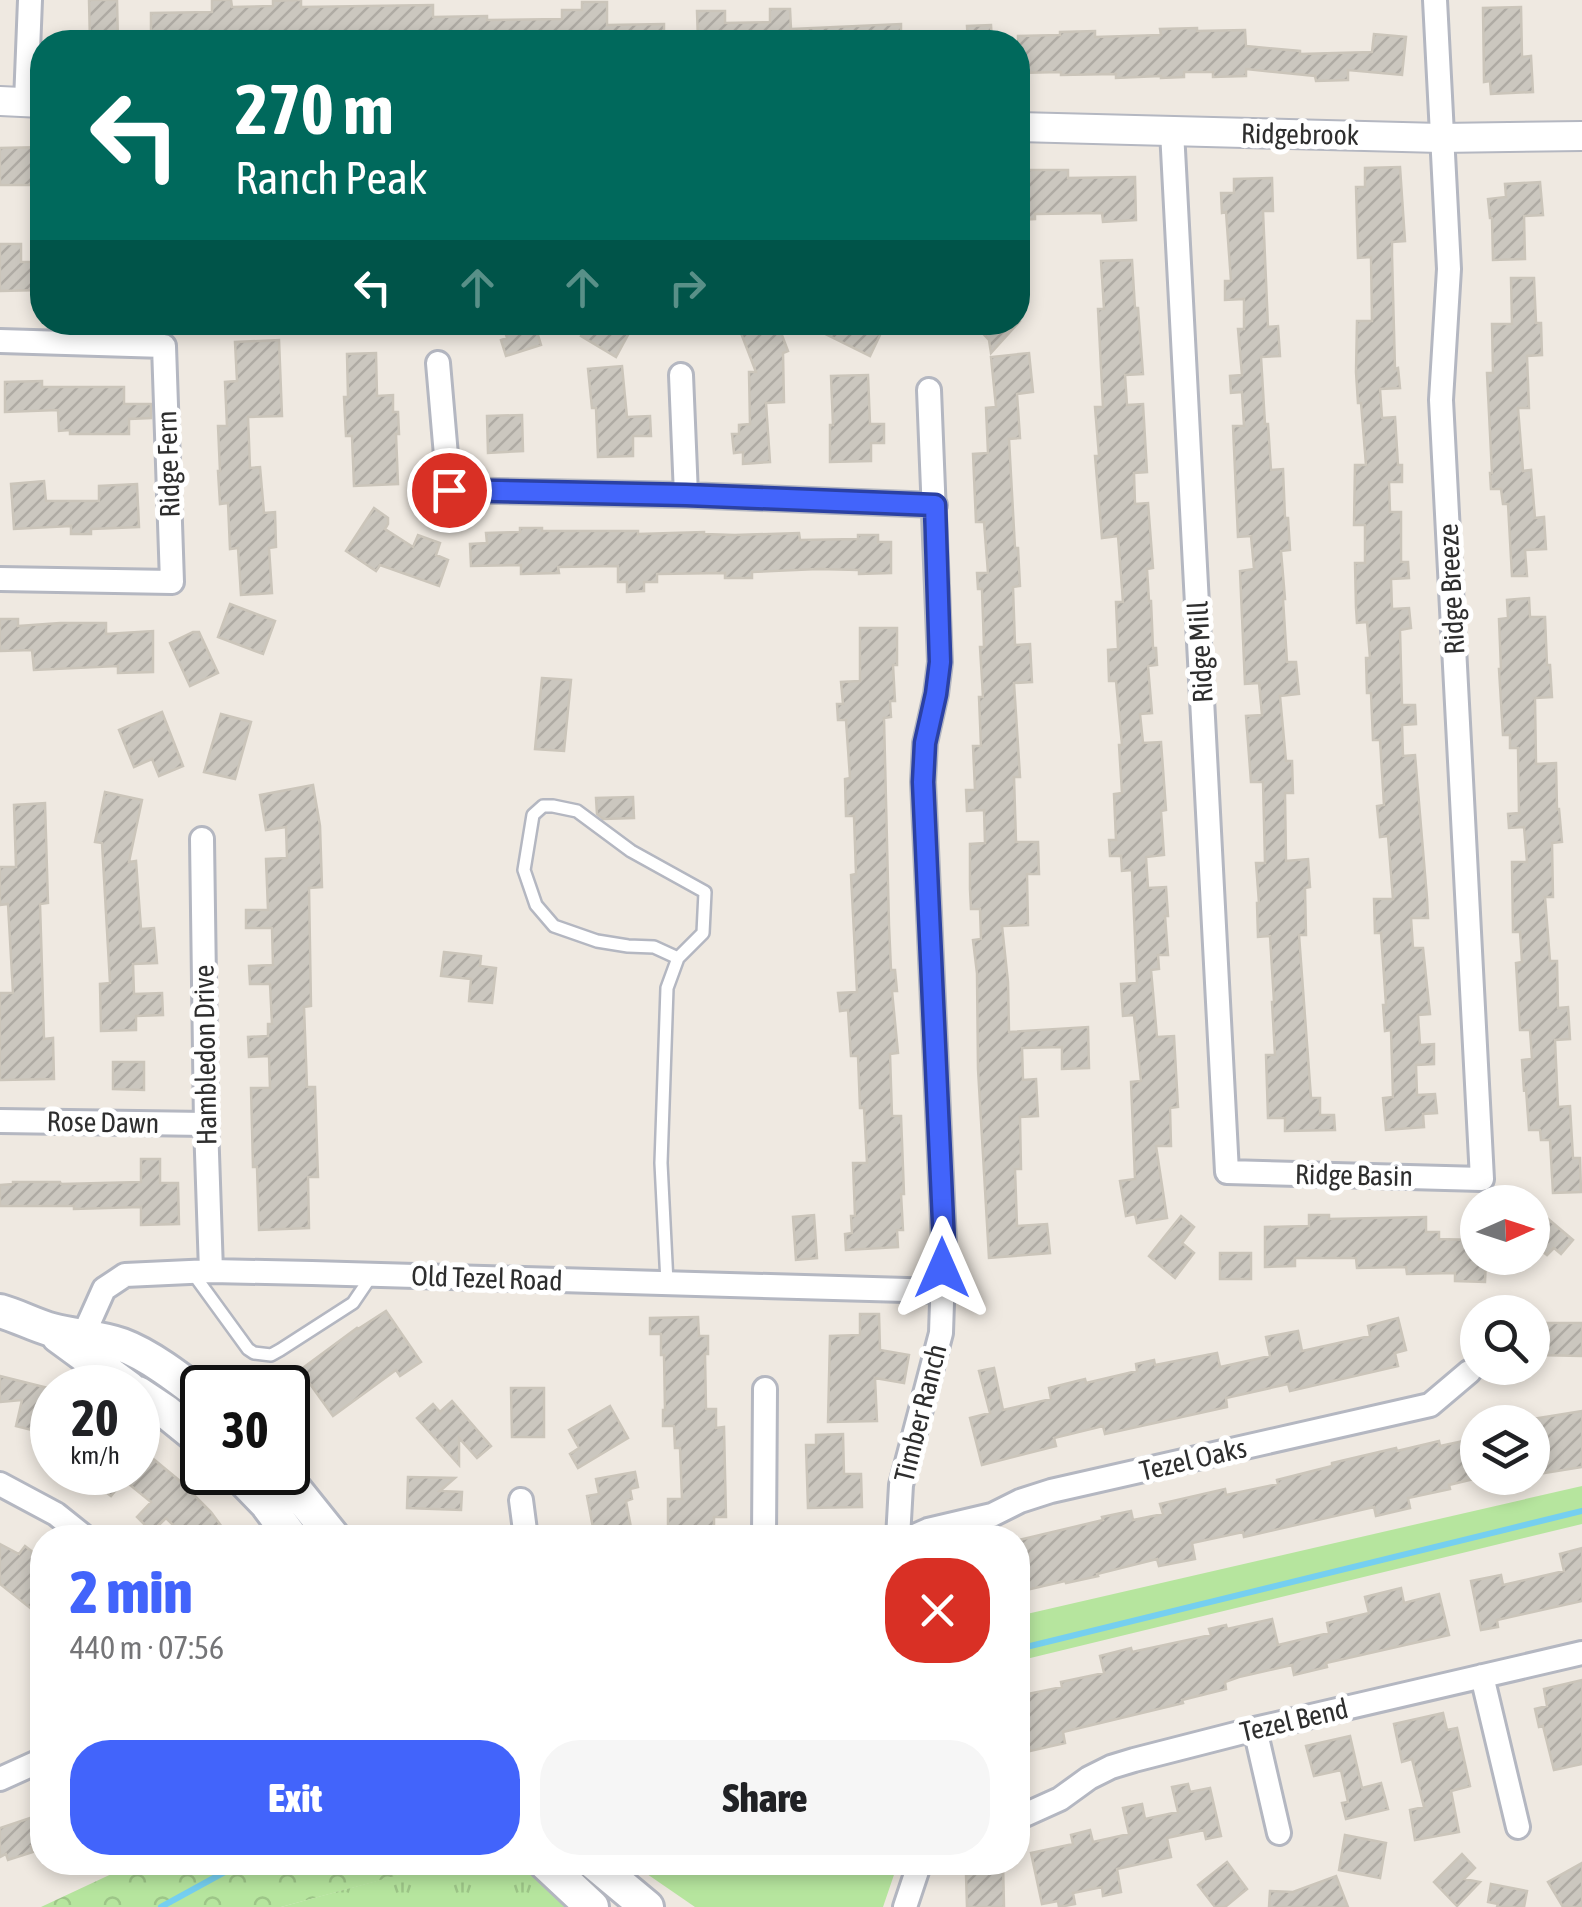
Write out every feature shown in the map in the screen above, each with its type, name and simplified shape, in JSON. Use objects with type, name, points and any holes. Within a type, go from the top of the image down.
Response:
[{"type":"main road","points":[[0,1311],[70,1338],[125,1346],[180,1379]]},
{"type":"main road","points":[[70,1338],[102,1365]]},
{"type":"main road","points":[[160,1408],[180,1423]]},
{"type":"main road","points":[[258,1495],[282,1525]]},
{"type":"main road","points":[[299,1495],[324,1525]]},
{"type":"main road","points":[[558,1875],[592,1907]]},
{"type":"main road","points":[[609,1875],[647,1907]]},
{"type":"street","points":[[23,102],[30,0]]},
{"type":"street","name":"Ridge Breeze","points":[[1435,0],[1448,269],[1442,400],[1482,1178]]},
{"type":"street","name":"Ridgebrook","points":[[1030,127],[1440,138],[1582,136]]},
{"type":"street","name":"Ridge Mill","points":[[1172,131],[1227,1172]]},
{"type":"street","name":"Ridge Fern","points":[[0,341],[164,346],[172,582],[0,578]]},
{"type":"street","points":[[438,363],[449,490],[935,505]]},
{"type":"street","points":[[681,375],[686,495]]},
{"type":"street","name":"Timber Ranch","points":[[898,1525],[906,1466],[940,1334],[944,1244],[923,782],[925,743],[940,662],[930,390]]},
{"type":"street","name":"Hambledon Drive","points":[[201,1272],[206,1124],[202,839]]},
{"type":"street","name":"Rose Dawn","points":[[0,1121],[206,1124]]},
{"type":"street","name":"Ridge Basin","points":[[1227,1172],[1482,1178]]},
{"type":"street","name":"Old Tezel Road","points":[[70,1338],[104,1290],[125,1275],[372,1275],[941,1292]]},
{"type":"street","name":"Tezel Oaks","points":[[949,1525],[992,1515],[1052,1491],[1430,1405],[1460,1380]]},
{"type":"street","points":[[764,1388],[764,1525]]},
{"type":"street","points":[[0,1484],[70,1525]]},
{"type":"street","points":[[243,1495],[263,1525]]},
{"type":"street","points":[[521,1500],[524,1525]]},
{"type":"street","name":"Tezel Bend","points":[[1030,1813],[1112,1767],[1582,1652]]},
{"type":"street","points":[[1482,1676],[1518,1827]]},
{"type":"street","points":[[1255,1729],[1279,1833]]},
{"type":"street","points":[[0,1779],[30,1765]]},
{"type":"street","points":[[906,1907],[916,1875]]},
{"type":"lane","points":[[666,1284],[661,1163],[667,988],[678,958],[702,933],[705,892],[631,850],[577,811],[543,806],[532,815],[524,870],[536,905],[554,926],[597,941],[654,947],[678,958]]},
{"type":"lane","points":[[201,1272],[248,1349],[272,1355],[353,1303],[372,1275]]},
{"type":"green space","points":[[1582,1486],[1582,1524],[1030,1658],[1030,1613]]},
{"type":"green space","points":[[109,1875],[400,1875],[281,1907],[41,1907]]},
{"type":"green space","points":[[398,1875],[536,1875],[569,1907],[281,1907]]},
{"type":"green space","points":[[648,1875],[894,1875],[883,1907],[695,1907]]},
{"type":"building","points":[[89,0],[117,0],[118,30],[90,30]]},
{"type":"building","points":[[212,0],[231,0],[232,7],[273,6],[273,1],[301,0],[301,7],[433,5],[433,17],[562,19],[562,10],[582,10],[582,2],[607,2],[607,25],[664,24],[664,30],[151,30],[151,13],[212,12]]},
{"type":"building","points":[[1521,7],[1522,57],[1531,56],[1533,92],[1491,94],[1490,81],[1484,82],[1483,8]]},
{"type":"building","points":[[770,9],[790,9],[791,29],[901,24],[901,30],[698,30],[697,11],[725,11],[725,23],[770,22]]},
{"type":"building","points":[[991,25],[991,30],[967,30],[967,26]]},
{"type":"building","points":[[1160,29],[1245,30],[1246,46],[1300,54],[1372,52],[1374,34],[1406,37],[1402,75],[1348,70],[1348,80],[1316,81],[1315,76],[1246,69],[1246,76],[1213,77],[1213,72],[1184,72],[1184,77],[1161,78],[1030,73],[1030,36],[1095,31],[1095,37],[1161,35]]},
{"type":"building","points":[[30,147],[30,185],[0,185],[0,148]]},
{"type":"building","points":[[1400,167],[1405,241],[1392,242],[1392,255],[1395,369],[1398,368],[1400,388],[1380,389],[1382,418],[1395,417],[1398,465],[1402,465],[1402,482],[1389,482],[1390,512],[1401,512],[1401,562],[1408,562],[1409,578],[1391,579],[1392,609],[1409,608],[1411,628],[1400,630],[1402,705],[1415,705],[1416,724],[1402,725],[1403,756],[1415,755],[1427,898],[1428,918],[1411,918],[1413,948],[1423,948],[1430,1014],[1418,1015],[1420,1045],[1434,1044],[1434,1064],[1416,1065],[1417,1095],[1435,1094],[1437,1113],[1423,1114],[1424,1127],[1386,1130],[1383,1098],[1393,1097],[1391,1030],[1385,1031],[1381,933],[1375,933],[1374,899],[1393,899],[1388,836],[1380,837],[1377,806],[1384,805],[1380,740],[1373,740],[1371,693],[1367,693],[1367,622],[1357,623],[1356,608],[1355,563],[1365,563],[1365,525],[1354,525],[1355,465],[1366,465],[1356,372],[1357,321],[1372,321],[1371,257],[1358,258],[1356,187],[1365,187],[1365,168]]},
{"type":"building","points":[[1030,170],[1068,170],[1068,178],[1135,177],[1136,220],[1103,222],[1102,213],[1035,214],[1035,219],[1030,219]]},
{"type":"building","points":[[1272,178],[1273,211],[1263,211],[1268,327],[1278,326],[1280,356],[1261,357],[1271,470],[1283,469],[1290,550],[1281,551],[1287,662],[1296,662],[1299,694],[1280,696],[1286,761],[1292,761],[1293,793],[1285,793],[1286,861],[1308,859],[1306,935],[1299,935],[1311,1098],[1320,1098],[1320,1115],[1334,1115],[1335,1130],[1285,1131],[1285,1118],[1268,1118],[1266,1055],[1275,1055],[1274,1002],[1270,936],[1258,937],[1256,863],[1265,863],[1263,782],[1251,782],[1246,716],[1262,715],[1259,683],[1245,684],[1240,571],[1254,569],[1251,536],[1238,537],[1233,426],[1244,426],[1242,392],[1231,393],[1230,376],[1242,375],[1238,329],[1244,329],[1244,299],[1225,300],[1225,281],[1231,281],[1221,193],[1234,193],[1234,179]]},
{"type":"building","points":[[1540,182],[1543,215],[1524,216],[1525,259],[1493,260],[1488,199],[1506,197],[1505,184]]},
{"type":"building","points":[[0,244],[21,244],[21,262],[30,262],[30,290],[0,291]]},
{"type":"building","points":[[1132,260],[1143,374],[1125,375],[1127,405],[1143,404],[1147,472],[1134,473],[1135,504],[1148,503],[1153,568],[1147,569],[1157,665],[1148,666],[1152,713],[1140,714],[1143,743],[1161,742],[1166,810],[1161,811],[1164,855],[1146,857],[1148,888],[1166,887],[1168,955],[1158,955],[1159,969],[1151,970],[1157,1037],[1174,1036],[1178,1107],[1170,1108],[1171,1146],[1156,1146],[1167,1218],[1137,1223],[1135,1214],[1126,1216],[1120,1181],[1135,1179],[1131,1082],[1141,1081],[1134,1015],[1123,1016],[1121,984],[1137,983],[1132,870],[1122,871],[1121,856],[1110,856],[1109,840],[1116,840],[1114,794],[1122,793],[1122,745],[1116,681],[1109,681],[1108,650],[1118,649],[1116,602],[1123,602],[1118,536],[1102,538],[1095,456],[1099,456],[1095,407],[1103,407],[1098,309],[1104,309],[1101,261]]},
{"type":"building","points":[[1511,278],[1534,278],[1536,323],[1541,323],[1542,355],[1527,356],[1529,408],[1518,408],[1523,471],[1531,470],[1535,518],[1544,517],[1546,549],[1525,550],[1527,576],[1512,576],[1508,504],[1503,504],[1501,489],[1491,489],[1490,473],[1487,373],[1493,373],[1492,324],[1512,324]]},
{"type":"building","points":[[506,335],[538,335],[541,345],[506,356],[501,340]]},
{"type":"building","points":[[582,335],[628,335],[616,357]]},
{"type":"building","points":[[742,335],[782,335],[788,351],[783,353],[784,402],[766,403],[770,462],[743,464],[743,452],[734,453],[732,434],[739,434],[739,425],[750,424],[749,372],[756,372]]},
{"type":"building","points":[[827,335],[880,335],[870,356]]},
{"type":"building","points":[[984,335],[1007,335],[991,353]]},
{"type":"building","points":[[279,340],[282,416],[248,417],[250,468],[260,467],[264,513],[275,512],[276,547],[269,548],[272,593],[241,595],[238,548],[230,549],[228,503],[220,504],[218,426],[227,426],[225,382],[237,381],[235,342]]},
{"type":"building","points":[[376,353],[377,396],[393,395],[393,412],[398,412],[398,484],[354,486],[352,436],[346,436],[347,354]]},
{"type":"building","points":[[1029,353],[1033,392],[1017,394],[1020,438],[1009,439],[1020,586],[1013,587],[1015,645],[1030,644],[1032,682],[1014,683],[1020,777],[1014,777],[1016,842],[1038,842],[1039,874],[1027,874],[1028,925],[1002,926],[1009,1032],[1088,1027],[1089,1068],[1062,1069],[1062,1047],[1022,1048],[1023,1080],[1036,1079],[1038,1116],[1020,1117],[1021,1169],[1015,1169],[1017,1226],[1047,1224],[1050,1253],[989,1258],[973,940],[981,939],[980,909],[971,909],[970,889],[970,844],[985,843],[984,810],[967,811],[966,790],[975,790],[973,746],[981,746],[980,647],[984,647],[982,589],[978,589],[977,573],[988,573],[984,522],[976,522],[973,454],[988,453],[986,408],[996,407],[991,357]]},
{"type":"building","points":[[622,366],[627,417],[650,416],[651,436],[633,436],[633,456],[598,457],[596,408],[592,408],[588,369]]},
{"type":"building","points":[[868,375],[870,424],[884,424],[884,443],[871,443],[871,461],[830,462],[831,376]]},
{"type":"building","points":[[42,381],[42,387],[124,387],[124,404],[151,404],[151,418],[129,419],[129,434],[70,434],[70,430],[59,431],[58,410],[5,412],[5,382]]},
{"type":"building","points":[[522,415],[523,451],[488,453],[487,416]]},
{"type":"building","points":[[44,481],[46,501],[99,501],[99,486],[137,484],[139,527],[91,529],[91,534],[71,534],[71,526],[14,529],[11,484]]},
{"type":"building","points":[[374,508],[388,518],[385,529],[413,547],[418,535],[440,543],[436,555],[448,560],[439,586],[380,565],[376,571],[346,551]]},
{"type":"building","points":[[520,528],[638,534],[799,533],[800,540],[878,535],[878,542],[891,542],[891,573],[818,569],[752,572],[752,578],[725,578],[725,573],[657,574],[657,582],[644,582],[644,591],[627,592],[627,582],[618,582],[618,566],[558,567],[559,573],[521,574],[521,565],[471,566],[470,544],[487,543],[486,533],[520,532]]},
{"type":"building","points":[[1529,598],[1530,617],[1545,617],[1552,697],[1535,698],[1536,764],[1556,763],[1562,842],[1552,843],[1553,897],[1545,897],[1550,961],[1557,961],[1558,1008],[1568,1007],[1570,1039],[1555,1040],[1558,1107],[1570,1106],[1573,1158],[1580,1158],[1581,1192],[1553,1193],[1550,1140],[1541,1140],[1540,1130],[1529,1130],[1524,1090],[1522,1060],[1532,1059],[1530,1030],[1520,1030],[1516,963],[1522,962],[1520,932],[1513,932],[1512,862],[1527,862],[1524,827],[1509,828],[1508,814],[1519,813],[1518,748],[1510,748],[1510,735],[1503,735],[1499,619],[1508,618],[1507,600]]},
{"type":"building","points":[[230,604],[275,621],[263,654],[218,637]]},
{"type":"building","points":[[0,619],[18,619],[18,626],[106,623],[106,634],[153,631],[153,672],[118,673],[118,666],[34,670],[32,650],[0,651]]},
{"type":"building","points":[[860,628],[897,628],[895,701],[890,701],[891,717],[884,718],[891,970],[895,970],[897,991],[892,991],[898,1053],[890,1054],[892,1116],[901,1116],[904,1194],[903,1230],[897,1230],[898,1247],[846,1250],[845,1234],[852,1233],[851,1216],[855,1216],[853,1163],[867,1163],[858,1056],[851,1056],[848,1010],[840,1011],[838,993],[857,992],[851,875],[856,874],[854,816],[846,816],[845,779],[850,778],[846,720],[838,720],[837,704],[843,704],[841,682],[860,681]]},
{"type":"building","points":[[199,632],[218,673],[190,686],[170,643]]},
{"type":"building","points":[[542,678],[571,680],[564,751],[535,749]]},
{"type":"building","points":[[162,712],[183,766],[159,776],[152,759],[134,767],[119,730]]},
{"type":"building","points":[[221,714],[251,722],[235,779],[204,772]]},
{"type":"building","points":[[313,785],[320,826],[322,887],[309,888],[311,1006],[304,1007],[307,1087],[315,1087],[318,1177],[308,1177],[309,1228],[259,1230],[251,1088],[270,1088],[269,1056],[249,1057],[248,1037],[268,1036],[268,1024],[272,1024],[270,984],[250,984],[249,966],[273,965],[272,928],[246,928],[246,910],[268,910],[266,859],[287,858],[286,827],[266,830],[260,795]]},
{"type":"building","points":[[105,792],[142,800],[129,862],[136,861],[141,929],[154,928],[157,963],[133,964],[134,994],[162,993],[163,1015],[136,1016],[136,1030],[101,1031],[100,984],[110,983],[102,843],[95,842]]},
{"type":"building","points":[[633,797],[634,818],[603,819],[597,814],[596,798]]},
{"type":"building","points":[[45,803],[48,903],[40,904],[44,1039],[53,1038],[54,1079],[0,1080],[0,993],[13,993],[8,904],[0,905],[0,867],[16,867],[14,805]]},
{"type":"building","points":[[444,952],[481,956],[480,966],[496,968],[492,1003],[469,1001],[471,979],[441,976]]},
{"type":"building","points":[[113,1062],[144,1062],[144,1090],[113,1089]]},
{"type":"building","points":[[141,1159],[160,1159],[160,1183],[178,1183],[179,1224],[141,1225],[141,1207],[0,1206],[0,1185],[13,1182],[141,1182]]},
{"type":"building","points":[[814,1215],[817,1258],[796,1260],[793,1217]]},
{"type":"building","points":[[1309,1215],[1329,1215],[1329,1219],[1426,1217],[1426,1232],[1439,1232],[1439,1239],[1460,1240],[1460,1275],[1485,1275],[1485,1282],[1455,1281],[1455,1273],[1407,1274],[1406,1267],[1357,1268],[1356,1258],[1295,1258],[1295,1266],[1265,1267],[1265,1227],[1309,1226]]},
{"type":"building","points":[[1181,1216],[1194,1227],[1182,1243],[1194,1253],[1175,1278],[1149,1256]]},
{"type":"building","points":[[1550,1220],[1573,1240],[1561,1254],[1554,1248],[1550,1252]]},
{"type":"building","points":[[1220,1253],[1251,1253],[1251,1279],[1220,1279]]},
{"type":"building","points":[[386,1311],[421,1362],[400,1376],[396,1370],[333,1416],[310,1384],[310,1365],[307,1365]]},
{"type":"building","points":[[860,1314],[879,1314],[880,1350],[909,1355],[904,1383],[875,1378],[877,1421],[828,1422],[830,1336],[860,1335]]},
{"type":"building","points":[[698,1317],[699,1336],[708,1336],[706,1409],[716,1409],[716,1428],[724,1427],[726,1517],[714,1517],[714,1525],[668,1525],[668,1499],[682,1499],[680,1448],[675,1448],[674,1426],[663,1426],[664,1355],[661,1334],[650,1334],[650,1318]]},
{"type":"building","points":[[1398,1318],[1406,1350],[1395,1353],[1398,1366],[1290,1391],[1288,1384],[1226,1398],[1227,1407],[1105,1434],[1103,1426],[1054,1438],[1056,1446],[982,1465],[970,1418],[990,1413],[979,1371],[994,1368],[1003,1410],[1051,1399],[1049,1388],[1137,1371],[1136,1364],[1154,1360],[1155,1365],[1217,1353],[1220,1367],[1270,1356],[1266,1337],[1298,1331],[1302,1351],[1370,1336],[1368,1326]]},
{"type":"building","points":[[1550,1323],[1582,1323],[1582,1356],[1550,1355]]},
{"type":"building","points":[[0,1376],[30,1384],[30,1430],[16,1426],[22,1400],[0,1402]]},
{"type":"building","points":[[511,1388],[544,1388],[544,1437],[512,1437]]},
{"type":"building","points":[[452,1401],[491,1446],[477,1458],[459,1438],[459,1465],[417,1418],[433,1404],[440,1412]]},
{"type":"building","points":[[610,1406],[628,1438],[578,1468],[570,1454],[579,1448],[569,1430]]},
{"type":"building","points":[[1582,1411],[1582,1467],[1550,1472],[1550,1416]]},
{"type":"building","points":[[843,1434],[844,1474],[861,1474],[862,1507],[808,1508],[806,1445],[816,1445],[816,1435]]},
{"type":"building","points":[[1439,1441],[1440,1446],[1460,1442],[1460,1482],[1449,1485],[1450,1489],[1408,1498],[1410,1508],[1376,1516],[1374,1507],[1244,1537],[1243,1532],[1192,1543],[1195,1559],[1159,1566],[1157,1559],[1030,1589],[1030,1537],[1131,1511],[1133,1520],[1163,1514],[1160,1504],[1225,1489],[1226,1495],[1278,1484],[1277,1480],[1332,1463]]},
{"type":"building","points":[[160,1464],[180,1481],[180,1495],[194,1495],[220,1525],[173,1525],[166,1518],[159,1525],[145,1525],[137,1517],[151,1502],[142,1495],[160,1495]]},
{"type":"building","points":[[635,1472],[638,1487],[630,1489],[632,1499],[626,1501],[631,1525],[593,1525],[587,1496],[599,1494],[596,1479]]},
{"type":"building","points":[[408,1477],[455,1478],[440,1491],[462,1492],[461,1510],[407,1508]]},
{"type":"building","points":[[0,1544],[19,1554],[25,1546],[30,1550],[30,1608],[0,1584]]},
{"type":"building","points":[[1582,1548],[1582,1601],[1497,1620],[1498,1627],[1481,1630],[1471,1581],[1501,1575],[1503,1585],[1564,1571],[1560,1554]]},
{"type":"building","points":[[1401,1588],[1404,1603],[1439,1594],[1449,1635],[1326,1663],[1327,1667],[1294,1675],[1292,1665],[1239,1677],[1225,1682],[1226,1689],[1063,1732],[1065,1743],[1030,1751],[1030,1694],[1104,1673],[1100,1656],[1211,1635],[1209,1629],[1226,1625],[1227,1629],[1272,1619],[1278,1645],[1329,1633],[1327,1623],[1369,1613],[1365,1597]]},
{"type":"building","points":[[1582,1680],[1582,1764],[1554,1770],[1535,1709],[1547,1706],[1544,1689]]},
{"type":"building","points":[[1443,1713],[1447,1730],[1457,1728],[1470,1786],[1451,1791],[1459,1832],[1415,1840],[1410,1810],[1424,1807],[1412,1759],[1402,1762],[1394,1724]]},
{"type":"building","points":[[1350,1736],[1362,1788],[1381,1783],[1388,1809],[1346,1819],[1342,1803],[1348,1802],[1341,1770],[1314,1776],[1306,1746]]},
{"type":"building","points":[[1188,1784],[1190,1792],[1210,1788],[1221,1836],[1206,1839],[1204,1830],[1167,1838],[1171,1857],[1117,1869],[1121,1892],[1103,1896],[1102,1887],[1073,1893],[1075,1904],[1042,1904],[1031,1853],[1073,1844],[1071,1835],[1090,1830],[1093,1842],[1129,1834],[1123,1808],[1142,1804],[1145,1819],[1178,1812],[1172,1787]]},
{"type":"building","points":[[30,1818],[30,1853],[8,1860],[6,1854],[0,1857],[0,1828]]},
{"type":"building","points":[[1345,1835],[1386,1843],[1380,1878],[1339,1870]]},
{"type":"building","points":[[1462,1854],[1475,1868],[1464,1879],[1480,1882],[1457,1906],[1434,1882]]},
{"type":"building","points":[[1227,1862],[1247,1889],[1225,1907],[1215,1907],[1198,1885]]},
{"type":"building","points":[[1582,1863],[1582,1907],[1563,1907],[1548,1882]]},
{"type":"building","points":[[966,1875],[1003,1875],[1004,1907],[967,1907]]},
{"type":"building","points":[[1336,1876],[1348,1907],[1269,1907],[1270,1891],[1293,1892]]},
{"type":"building","points":[[1491,1884],[1527,1891],[1524,1907],[1497,1907],[1498,1904],[1488,1902]]},
{"type":"waterway","points":[[1030,1646],[1582,1511]]},
{"type":"waterway","points":[[161,1907],[219,1875]]},
{"type":"route","points":[[449,490],[935,505],[940,662],[925,743],[923,782],[942,1268]]}]
